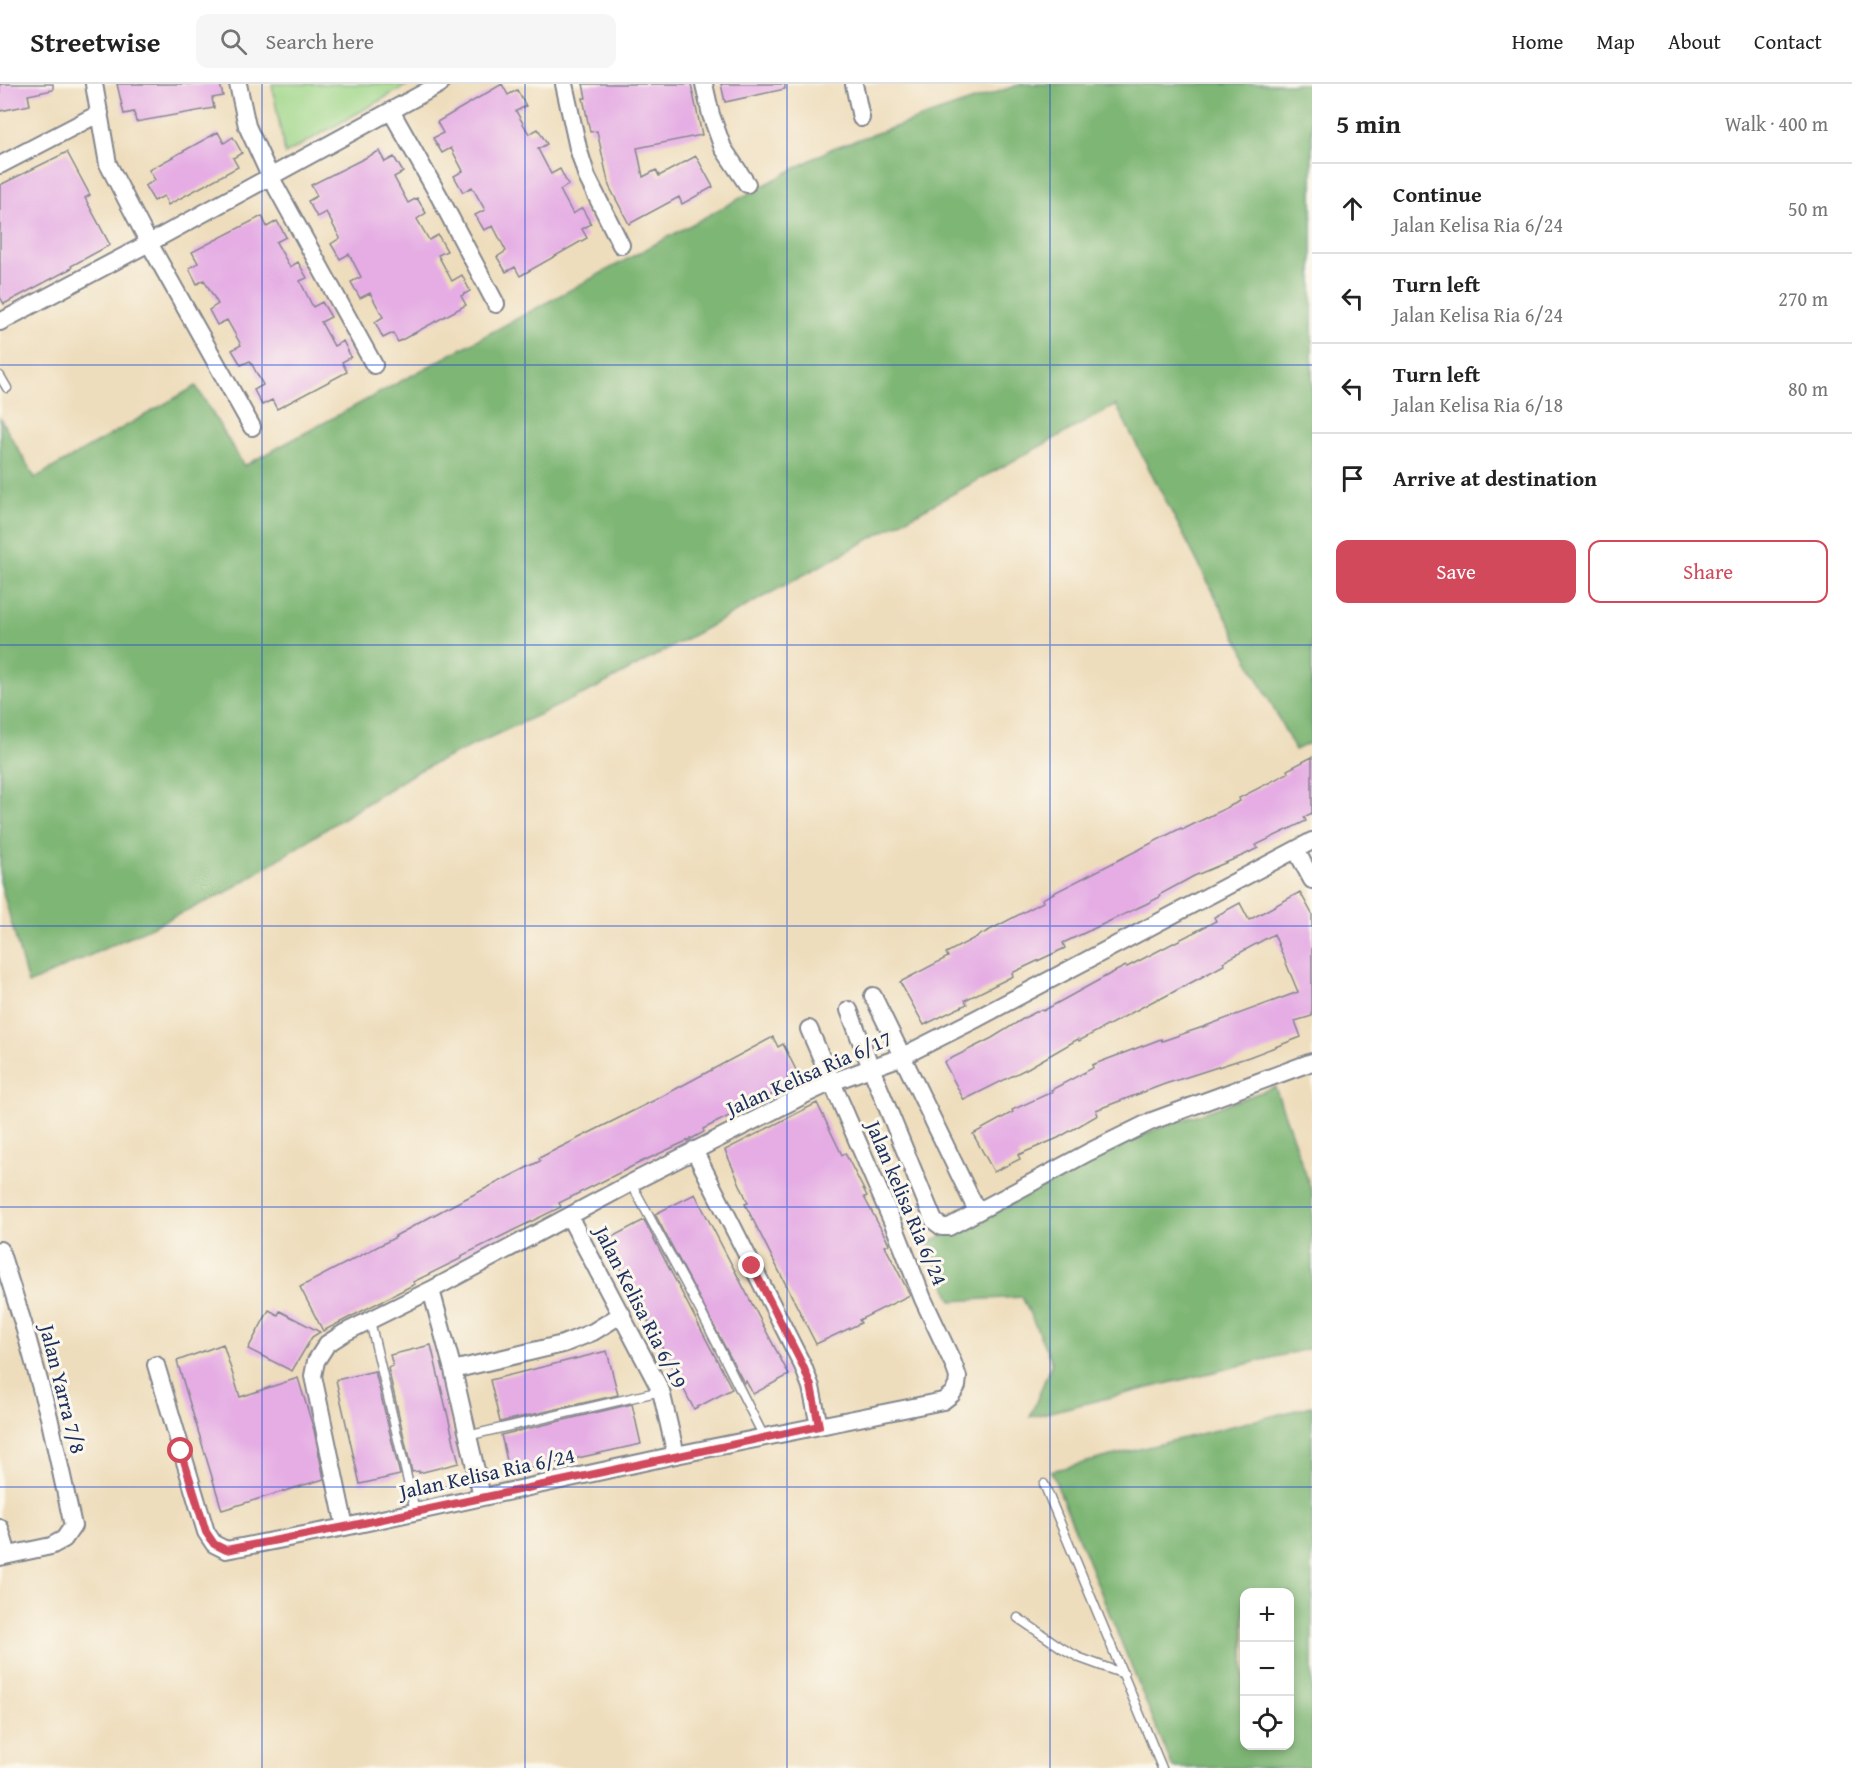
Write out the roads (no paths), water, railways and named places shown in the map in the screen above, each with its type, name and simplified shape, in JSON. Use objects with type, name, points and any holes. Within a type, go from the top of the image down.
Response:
[{"type":"street","points":[[94,84],[108,164],[149,243],[252,427]]},
{"type":"street","points":[[238,84],[248,126],[270,176],[374,365]]},
{"type":"street","points":[[0,322],[440,84]]},
{"type":"street","points":[[564,84],[587,177],[621,245]]},
{"type":"street","points":[[704,84],[711,115],[723,148],[747,184]]},
{"type":"street","points":[[854,84],[861,118]]},
{"type":"street","points":[[391,111],[439,196],[495,304]]},
{"type":"street","points":[[0,165],[100,113]]},
{"type":"street","name":"Jalan Kelisa Ria 6/17","points":[[345,1527],[312,1376],[316,1361],[327,1344],[694,1150],[832,1082],[901,1057],[1312,841]]},
{"type":"street","points":[[1296,850],[1312,880]]},
{"type":"street","points":[[873,996],[977,1211]]},
{"type":"street","points":[[849,1010],[934,1221],[942,1227],[950,1227],[1089,1152],[1152,1121],[1312,1062]]},
{"type":"street","name":"Jalan kelisa Ria 6/24","points":[[809,1029],[895,1227],[923,1299],[953,1363],[958,1377],[957,1386],[952,1394]]},
{"type":"street","points":[[694,1150],[803,1366],[811,1386],[819,1426]]},
{"type":"street","name":"Jalan Kelisa Ria 6/19","points":[[569,1216],[661,1391],[676,1455]]},
{"type":"street","name":"Jalan Yarra 7/8","points":[[0,1250],[49,1417],[73,1526],[64,1539],[51,1546],[4,1556]]},
{"type":"street","points":[[431,1290],[453,1370],[482,1497]]},
{"type":"street","points":[[453,1370],[562,1344],[593,1332],[622,1314]]},
{"type":"street","name":"Jalan Kelisa Ria 6/24","points":[[156,1365],[206,1532],[214,1544],[226,1550],[943,1401],[952,1394]]},
{"type":"street","points":[[0,1528],[4,1556]]},
{"type":"lane","points":[[0,376],[7,388]]},
{"type":"lane","points":[[631,1183],[702,1314],[764,1437]]},
{"type":"lane","points":[[370,1321],[415,1511]]},
{"type":"lane","points":[[467,1436],[661,1391]]},
{"type":"lane","points":[[1044,1484],[1162,1768]]},
{"type":"lane","points":[[1018,1618],[1080,1658],[1124,1674]]}]
